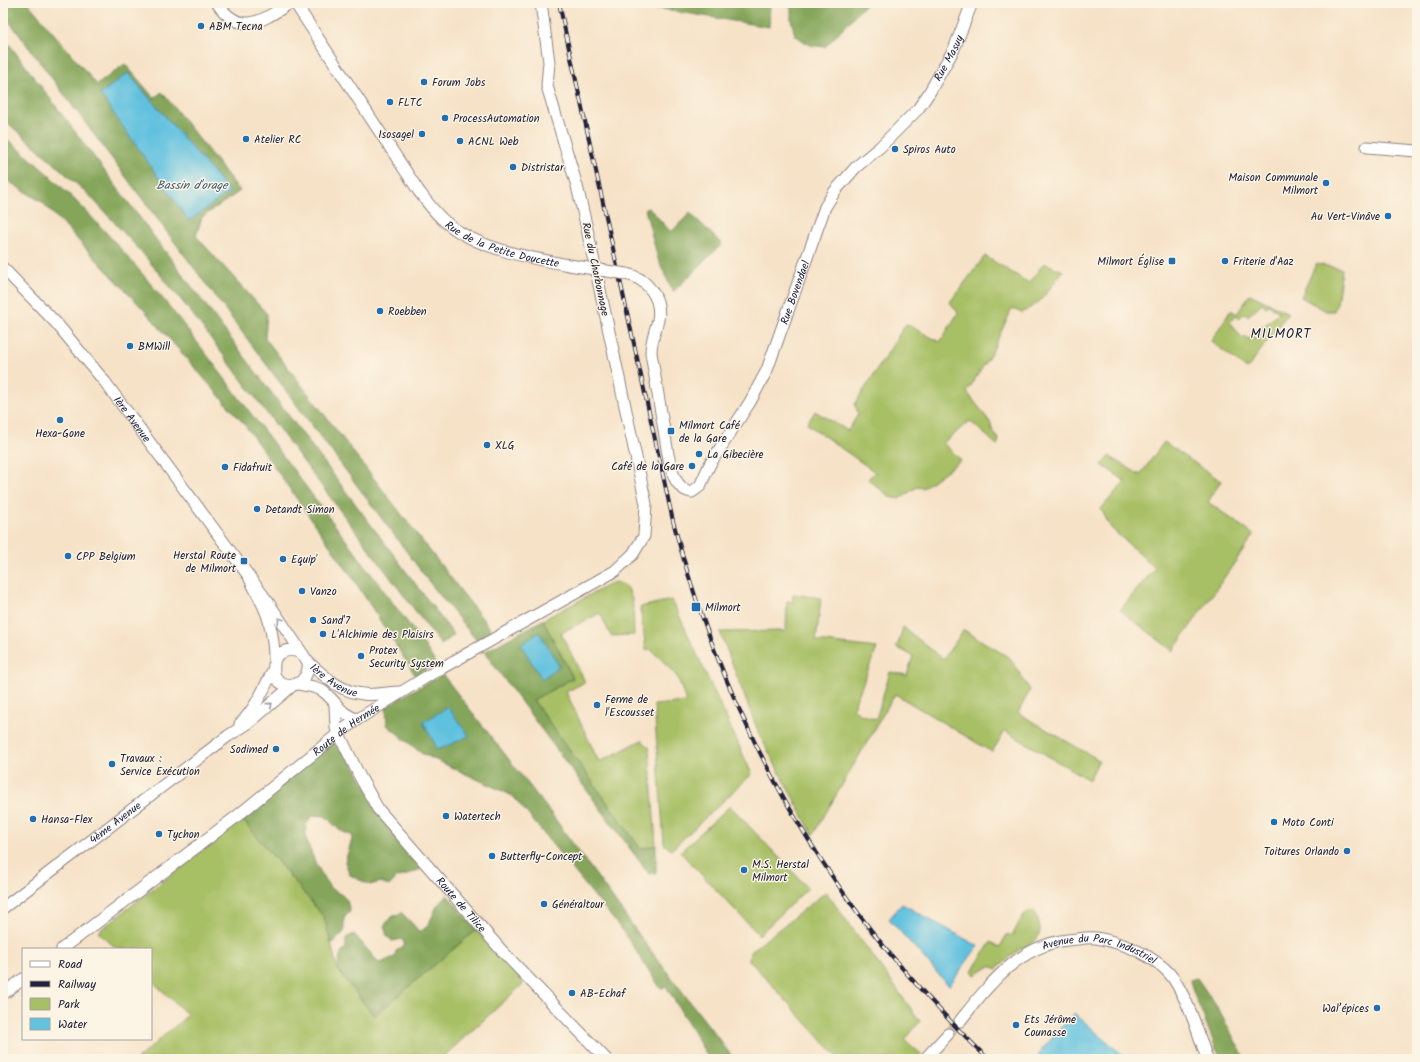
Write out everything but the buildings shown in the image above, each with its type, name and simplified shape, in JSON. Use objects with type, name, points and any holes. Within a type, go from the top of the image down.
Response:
[{"type":"street","points":[[217,3],[231,18],[248,23],[263,20],[290,3]]},
{"type":"street","name":"Rue de la Petite Doucette","points":[[295,3],[418,190],[433,210],[448,224],[478,242],[493,247],[549,262],[632,275],[644,281],[652,291],[657,301],[659,312],[652,340],[651,354],[671,470],[678,483],[686,490],[692,492]]},
{"type":"street","name":"Rue du Charbonnage","points":[[541,3],[548,62],[547,86],[577,186],[614,351],[646,504],[644,536]]},
{"type":"street","name":"Rue Masuy","points":[[918,108],[929,93],[954,49],[972,3]]},
{"type":"street","name":"Rue Bovendael","points":[[692,492],[700,486],[710,464],[750,402],[767,370],[826,207],[835,191],[856,167],[880,147],[918,108]]},
{"type":"street","points":[[1367,147],[1417,151]]},
{"type":"street","name":"1ère Avenue","points":[[3,268],[57,324],[105,382],[268,602],[304,657],[308,672],[306,677],[295,685]]},
{"type":"street","name":"Route de Hermée","points":[[63,948],[236,817],[358,719],[486,642],[614,571],[632,554],[644,536]]},
{"type":"street","name":"1ère Avenue","points":[[250,579],[269,619],[276,678],[281,683],[287,685],[318,688],[324,692],[344,714],[358,719]]},
{"type":"street","name":"1ère Avenue","points":[[274,665],[277,656],[286,650],[296,651],[334,684],[353,692],[363,694],[403,691]]},
{"type":"street","name":"4ème Avenue","points":[[228,736],[246,718],[259,698],[274,665]]},
{"type":"street","name":"4ème Avenue","points":[[3,908],[228,736],[250,722],[295,685]]},
{"type":"street","name":"1ère Avenue","points":[[363,694],[369,704],[370,711]]},
{"type":"street","points":[[335,705],[336,728],[339,733]]},
{"type":"street","name":"Route de Tilice","points":[[339,733],[360,777],[378,809],[502,951],[606,1059]]},
{"type":"street","name":"Avenue du Parc Industriel","points":[[960,1020],[1000,974],[1020,956],[1051,942],[1066,939],[1095,938],[1122,944],[1148,956],[1172,977],[1184,996],[1207,1059]]},
{"type":"street","points":[[3,994],[22,980]]},
{"type":"street","points":[[925,1059],[948,1034]]},
{"type":"green space","points":[[3,3],[28,3],[97,85],[125,64],[154,98],[162,92],[240,191],[202,217],[196,236],[267,314],[265,338],[492,631],[477,641],[430,583],[3,13]]},
{"type":"green space","points":[[650,3],[770,3],[769,27],[650,7]]},
{"type":"green space","points":[[777,3],[867,3],[825,47],[809,45],[795,35],[791,19],[791,7]]},
{"type":"green space","points":[[3,36],[454,635],[441,645],[191,312],[144,255],[91,197],[3,119]]},
{"type":"green space","points":[[3,136],[72,197],[135,265],[165,301],[425,646],[436,664],[415,675],[354,580],[244,424],[145,311],[42,202],[3,178]]},
{"type":"green space","points":[[649,208],[671,232],[690,213],[722,244],[673,292],[658,259],[645,209]]},
{"type":"green space","points":[[985,256],[1029,283],[1044,263],[1063,271],[1040,301],[1022,313],[1012,308],[992,352],[967,392],[990,422],[999,441],[997,445],[970,421],[943,443],[961,460],[923,488],[917,487],[899,499],[890,497],[868,479],[875,472],[807,424],[815,411],[848,431],[858,414],[855,404],[906,324],[940,342],[958,313],[950,302]]},
{"type":"green space","points":[[1316,264],[1342,269],[1337,304],[1334,311],[1326,311],[1301,297]]},
{"type":"green space","points":[[1250,294],[1288,313],[1247,369],[1211,341],[1231,310],[1237,314]],"holes":[[[1262,303],[1266,307],[1269,305],[1279,313],[1259,330],[1262,332],[1255,338],[1252,336],[1248,339],[1245,336],[1242,338],[1230,322],[1236,315],[1239,318],[1245,313],[1248,316]]]},
{"type":"green space","points":[[1164,442],[1221,481],[1208,502],[1254,535],[1173,651],[1120,610],[1155,568],[1111,528],[1101,509],[1125,481],[1102,465],[1109,456],[1140,475]]},
{"type":"green space","points":[[614,582],[625,586],[628,589],[632,599],[634,635],[611,636],[600,613],[561,633],[585,682],[566,692],[599,762],[642,740],[649,747],[656,845],[641,849],[533,700],[573,678],[543,620]]},
{"type":"green space","points":[[793,594],[821,598],[816,641],[877,648],[853,708],[860,714],[876,719],[890,672],[907,675],[913,656],[896,647],[903,627],[943,659],[964,630],[1010,658],[1030,690],[1018,713],[1099,760],[1089,780],[1005,731],[992,752],[895,694],[813,835],[759,734],[720,632],[786,631],[787,601],[792,602]]},
{"type":"green space","points":[[672,600],[752,774],[671,850],[664,844],[654,705],[686,702],[678,678],[650,649],[646,650],[640,607]]},
{"type":"green space","points":[[543,620],[573,678],[533,700],[641,849],[656,845],[656,873],[649,874],[484,652]]},
{"type":"green space","points":[[443,675],[550,812],[645,943],[734,1059],[709,1059],[666,986],[661,989],[622,930],[513,796],[421,753],[387,725],[386,707],[410,692]]},
{"type":"green space","points":[[337,742],[346,749],[360,777],[418,855],[421,869],[401,877],[397,877],[389,886],[381,882],[370,885],[350,875],[345,862],[353,836],[339,830],[325,816],[313,815],[306,825],[306,839],[316,864],[330,888],[342,895],[347,900],[350,912],[344,918],[344,932],[331,944],[324,917],[242,819],[330,743]]},
{"type":"green space","name":"M.S. Herstal Milmort","points":[[730,806],[808,888],[759,935],[680,852]]},
{"type":"green space","points":[[242,819],[324,917],[338,970],[374,1016],[477,929],[524,983],[441,1059],[137,1059],[188,1015],[152,981],[152,948],[116,948],[98,932]]},
{"type":"green space","points":[[826,892],[920,1021],[905,1040],[921,1054],[917,1059],[839,1059],[749,960],[750,952]]},
{"type":"green space","points":[[447,895],[477,929],[374,1016],[338,970],[340,955],[346,947],[346,938],[354,934],[379,963],[395,957],[396,951],[405,945],[402,939],[392,941],[387,936],[384,926],[391,917],[402,913],[420,932],[428,926],[437,906]]},
{"type":"green space","points":[[1032,911],[1036,913],[1040,927],[1040,932],[1037,938],[1032,943],[1010,957],[1002,965],[1000,964],[997,969],[990,966],[975,975],[972,971],[991,942],[1000,947],[1007,934],[1012,936],[1024,914]]},
{"type":"green space","points":[[1197,978],[1217,1007],[1245,1059],[1221,1059],[1192,989],[1190,980]]},
{"type":"water","name":"Bassin d'orage","points":[[128,73],[230,192],[189,221],[100,94]]},
{"type":"water","points":[[539,632],[559,666],[542,679],[521,645]]},
{"type":"water","points":[[448,707],[469,736],[438,750],[423,722]]},
{"type":"water","points":[[902,904],[978,946],[949,986],[889,919]]},
{"type":"water","points":[[1074,1013],[1124,1056],[1122,1059],[1044,1059],[1038,1054]]},
{"type":"tunnel","points":[[948,1034],[960,1021]]},
{"type":"railway","points":[[559,3],[673,521],[688,574],[726,678],[748,728],[773,777],[829,872],[861,917],[906,973],[988,1059]]},
{"type":"place","name":"ABM Tecna","points":[[201,26]]},
{"type":"place","name":"Forum Jobs","points":[[424,82]]},
{"type":"place","name":"FLTC","points":[[390,102]]},
{"type":"place","name":"ProcessAutomation","points":[[445,118]]},
{"type":"place","name":"Isosagel","points":[[422,134]]},
{"type":"place","name":"Atelier RC","points":[[246,139]]},
{"type":"place","name":"ACNL Web","points":[[460,141]]},
{"type":"place","name":"Spiros Auto","points":[[895,149]]},
{"type":"place","name":"Distristar","points":[[513,167]]},
{"type":"place","name":"Maison Communale Milmort","points":[[1326,183]]},
{"type":"place","name":"Au Vert-Vinâve","points":[[1388,216]]},
{"type":"place","name":"Milmort Église","points":[[1172,261]]},
{"type":"place","name":"Friterie d'Aaz","points":[[1225,261]]},
{"type":"place","name":"Roebben","points":[[380,311]]},
{"type":"place","name":"BMWill","points":[[130,346]]},
{"type":"place","name":"Hexa-Gone","points":[[60,420]]},
{"type":"place","name":"Milmort Café de la Gare","points":[[671,431]]},
{"type":"place","name":"XLG","points":[[487,445]]},
{"type":"place","name":"La Gibecière","points":[[699,454]]},
{"type":"place","name":"Café de la Gare","points":[[692,466]]},
{"type":"place","name":"Fidafruit","points":[[225,467]]},
{"type":"place","name":"Detandt Simon","points":[[257,509]]},
{"type":"place","name":"CPP Belgium","points":[[68,556]]},
{"type":"place","name":"Equip'","points":[[283,559]]},
{"type":"place","name":"Herstal Route de Milmort","points":[[244,561]]},
{"type":"place","name":"Vanzo","points":[[302,591]]},
{"type":"place","name":"Milmort","points":[[696,607]]},
{"type":"place","name":"Sand'7","points":[[313,620]]},
{"type":"place","name":"L'Alchimie des Plaisirs","points":[[323,634]]},
{"type":"place","name":"Protex Security System","points":[[361,656]]},
{"type":"place","name":"Ferme de l'Escousset","points":[[597,705]]},
{"type":"place","name":"Sodimed","points":[[276,749]]},
{"type":"place","name":"Travaux : Service Exécution","points":[[112,764]]},
{"type":"place","name":"Watertech","points":[[446,816]]},
{"type":"place","name":"Hansa-Flex","points":[[33,819]]},
{"type":"place","name":"Moto Conti","points":[[1274,822]]},
{"type":"place","name":"Tychon","points":[[159,834]]},
{"type":"place","name":"Toitures Orlando","points":[[1347,851]]},
{"type":"place","name":"Butterfly-Concept","points":[[492,856]]},
{"type":"place","name":"M.S. Herstal Milmort","points":[[744,870]]},
{"type":"place","name":"Généraltour","points":[[544,904]]},
{"type":"place","name":"AB-Echaf","points":[[572,993]]},
{"type":"place","name":"Wal’épices","points":[[1377,1008]]},
{"type":"place","name":"Ets Jérôme Counasse","points":[[1016,1025]]},
{"type":"district","name":"MILMORT","points":[[1281,333]]}]
